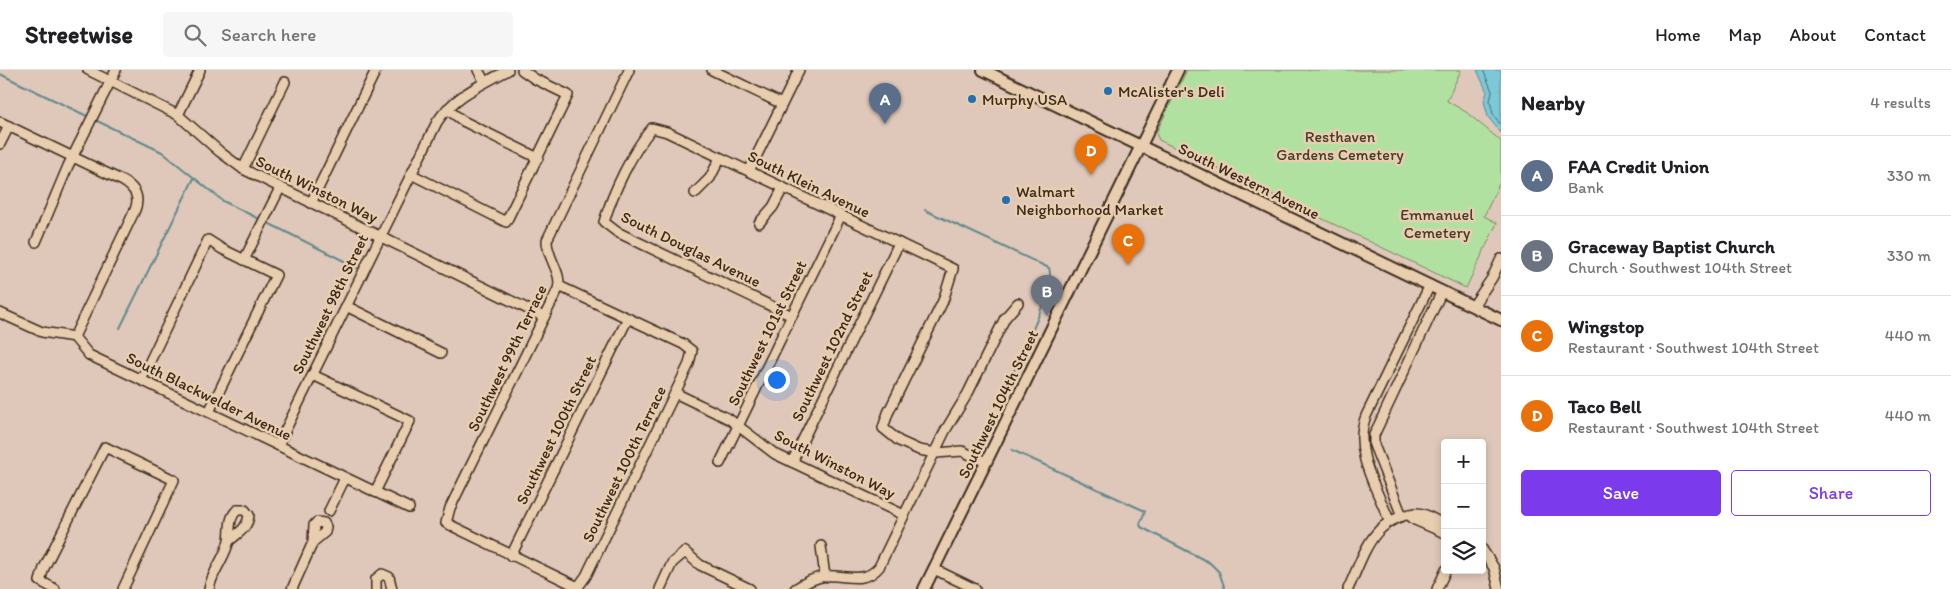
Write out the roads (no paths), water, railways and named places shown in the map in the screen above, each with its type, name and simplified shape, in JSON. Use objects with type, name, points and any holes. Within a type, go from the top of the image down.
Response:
[{"type":"main road","name":"South Western Avenue","points":[[983,70],[1501,320]]},
{"type":"main road","name":"Southwest 104th Street","points":[[924,589],[1178,70]]},
{"type":"street","name":"South Winston Way","points":[[88,70],[178,115],[227,158],[243,168],[280,188],[544,317]]},
{"type":"street","points":[[36,242],[73,157],[116,70]]},
{"type":"street","points":[[178,115],[200,70]]},
{"type":"street","points":[[311,203],[376,70]]},
{"type":"street","points":[[478,70],[485,82]]},
{"type":"street","name":"Southwest 98th Street","points":[[278,445],[437,122],[461,96],[508,70]]},
{"type":"street","points":[[411,174],[506,222],[568,96],[522,70]]},
{"type":"street","name":"Southwest 99th Terrace","points":[[511,556],[446,522],[450,508],[559,286],[547,246],[548,236],[629,70]]},
{"type":"street","points":[[712,70],[782,104]]},
{"type":"street","points":[[750,171],[799,70]]},
{"type":"street","points":[[243,168],[285,82]]},
{"type":"street","points":[[447,109],[463,121],[538,158]]},
{"type":"street","points":[[0,144],[4,124],[129,185],[136,192],[138,200],[135,210],[74,337],[42,332],[0,313]]},
{"type":"street","name":"South Klein Avenue","points":[[604,222],[608,208],[641,141],[652,128],[667,132],[953,269],[943,301],[888,413],[883,428],[911,447],[936,452]]},
{"type":"street","points":[[695,193],[710,178],[720,158]]},
{"type":"street","points":[[244,260],[280,188]]},
{"type":"street","points":[[758,223],[773,207],[783,188]]},
{"type":"street","name":"Southwest 101st Street","points":[[720,463],[841,216]]},
{"type":"street","name":"South Douglas Avenue","points":[[604,222],[617,232],[792,316]]},
{"type":"street","points":[[141,380],[208,240],[276,276],[209,412]]},
{"type":"street","name":"Southwest 102nd Street","points":[[792,462],[899,243]]},
{"type":"street","points":[[1473,306],[1492,278],[1501,259]]},
{"type":"street","points":[[1389,520],[1364,455],[1360,435],[1366,416],[1430,285]]},
{"type":"street","points":[[559,286],[628,318]]},
{"type":"street","points":[[1441,531],[1406,516],[1374,444],[1374,435],[1377,423],[1442,291]]},
{"type":"street","points":[[796,589],[825,576],[858,578],[872,574],[882,562],[904,515],[1005,318],[1018,303]]},
{"type":"street","points":[[346,306],[441,352]]},
{"type":"street","name":"Southwest 100th Terrace","points":[[511,556],[578,587],[586,576],[689,364],[692,351],[683,344],[628,318]]},
{"type":"street","name":"Southwest 100th Street","points":[[511,556],[628,318]]},
{"type":"street","name":"South Blackwelder Avenue","points":[[74,337],[89,355],[409,508]]},
{"type":"street","points":[[313,375],[410,421],[375,492]]},
{"type":"street","name":"South Winston Way","points":[[675,393],[738,425],[770,451],[904,515]]},
{"type":"street","points":[[55,589],[40,581],[44,568],[105,447],[174,480],[123,589]]},
{"type":"street","points":[[936,452],[962,451],[986,462]]},
{"type":"street","points":[[329,511],[345,478]]},
{"type":"street","points":[[1348,589],[1374,535],[1389,520],[1416,513],[1441,523]]},
{"type":"street","points":[[209,589],[213,574],[229,541]]},
{"type":"street","points":[[292,589],[313,542]]},
{"type":"street","points":[[821,546],[825,576]]},
{"type":"street","points":[[660,589],[672,563],[685,552],[700,565],[750,589]]},
{"type":"street","points":[[1486,555],[1494,568],[1499,589]]},
{"type":"street","points":[[934,569],[975,589]]},
{"type":"street","points":[[376,589],[376,579],[382,574],[389,577],[392,589]]},
{"type":"street","points":[[1437,589],[1444,574]]},
{"type":"water","points":[[1477,70],[1501,70],[1501,133],[1488,117],[1484,101],[1487,92]]},
{"type":"waterway","points":[[0,74],[89,117]]},
{"type":"waterway","points":[[95,120],[162,152],[223,201],[261,220]]},
{"type":"waterway","points":[[120,328],[194,178]]},
{"type":"waterway","points":[[925,210],[1049,268],[1050,278],[1047,292],[1034,327],[1006,389],[1008,392]]},
{"type":"waterway","points":[[266,222],[360,269]]},
{"type":"waterway","points":[[1012,450],[1145,511],[1140,524],[1141,527],[1210,563],[1219,572],[1225,589]]},
{"type":"place","name":"McAlister's Deli","points":[[1108,91]]},
{"type":"place","name":"Murphy USA","points":[[972,99]]},
{"type":"place","name":"FAA Credit Union","points":[[885,124]]},
{"type":"place","name":"Taco Bell","points":[[1091,175]]},
{"type":"place","name":"Walmart Neighborhood Market","points":[[1006,200]]},
{"type":"place","name":"Wingstop","points":[[1128,265]]},
{"type":"place","name":"Graceway Baptist Church","points":[[1047,316]]},
{"type":"park label","name":"Resthaven Gardens Cemetery","points":[[1340,145]]},
{"type":"park label","name":"Emmanuel Cemetery","points":[[1437,223]]}]
